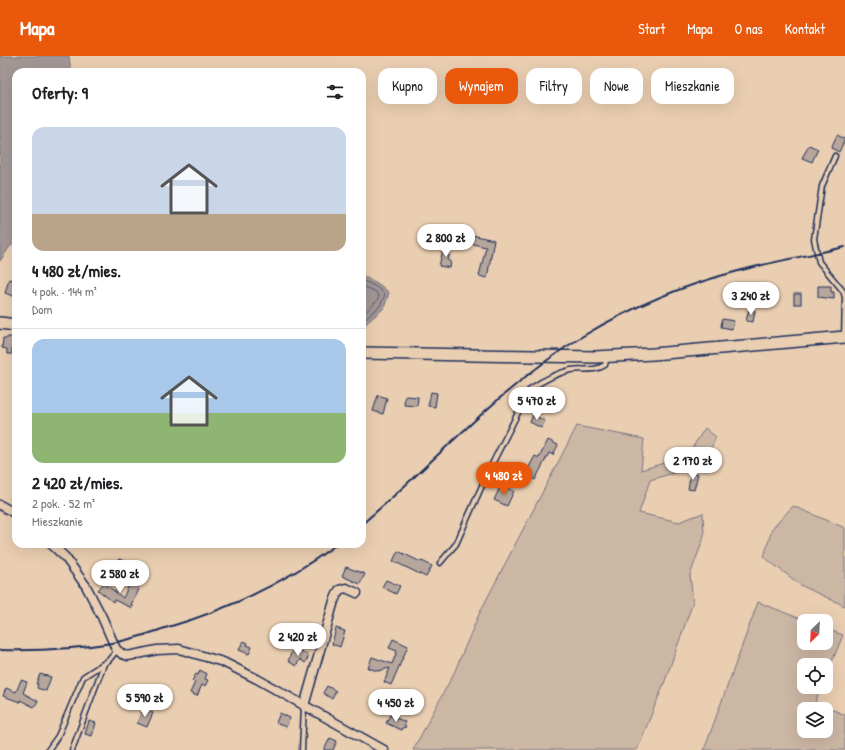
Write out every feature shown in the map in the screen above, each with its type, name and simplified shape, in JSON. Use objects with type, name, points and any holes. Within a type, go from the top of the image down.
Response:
[{"type":"street","points":[[0,323],[12,324]]},
{"type":"street","points":[[366,353],[607,357],[844,337]]},
{"type":"street","points":[[0,505],[12,512]]},
{"type":"street","points":[[56,548],[86,586],[118,650],[122,654],[128,656],[157,650],[179,649],[223,662],[257,679],[384,750]]},
{"type":"street","points":[[304,706],[334,601],[340,590],[346,588],[357,593]]},
{"type":"lane","points":[[835,156],[822,186],[814,239],[819,262],[843,291],[845,297],[844,337]]},
{"type":"lane","points":[[440,563],[456,544],[489,470],[530,389],[542,381],[571,370],[598,370],[605,365],[607,357]]},
{"type":"lane","points":[[48,750],[58,736],[83,677],[104,664],[118,650]]},
{"type":"lane","points":[[72,750],[104,664]]},
{"type":"lane","points":[[302,750],[304,706]]},
{"type":"shaded area","points":[[577,426],[644,439],[641,470],[687,456],[705,428],[716,437],[704,464],[650,480],[639,513],[679,522],[703,513],[704,537],[690,575],[693,602],[665,681],[637,750],[413,750],[454,673],[480,612]]},
{"type":"shaded area","points":[[793,506],[845,528],[845,606],[802,586],[764,557],[772,529]]},
{"type":"shaded area","points":[[758,602],[797,617],[797,650],[833,650],[833,631],[843,635],[833,659],[797,658],[797,694],[818,694],[815,702],[797,702],[797,738],[833,738],[833,710],[845,715],[845,750],[704,750]]},
{"type":"water","points":[[0,56],[69,56],[70,68],[12,68],[12,245],[0,261]]},
{"type":"water","points":[[366,278],[377,283],[389,293],[384,308],[366,324]]},
{"type":"building","points":[[837,135],[845,139],[839,152],[831,148]]},
{"type":"building","points":[[809,145],[818,149],[812,162],[802,158]]},
{"type":"building","points":[[458,232],[494,240],[487,278],[479,276],[486,247],[464,242],[463,246],[455,244]]},
{"type":"building","points":[[444,246],[451,248],[448,261],[451,261],[450,268],[439,266]]},
{"type":"building","points":[[9,279],[12,280],[12,296],[5,293]]},
{"type":"building","points":[[818,286],[831,286],[831,292],[834,292],[834,299],[818,297]]},
{"type":"building","points":[[794,294],[801,294],[801,304],[794,304]]},
{"type":"building","points":[[749,309],[755,311],[753,322],[746,321]]},
{"type":"building","points":[[722,319],[734,321],[732,329],[721,327]]},
{"type":"building","points":[[12,337],[12,354],[7,354],[7,349],[2,348],[3,338]]},
{"type":"building","points":[[431,392],[437,393],[435,407],[428,406]]},
{"type":"building","points":[[378,395],[387,398],[383,414],[373,411]]},
{"type":"building","points":[[405,396],[418,397],[417,406],[404,405]]},
{"type":"building","points":[[533,415],[545,421],[541,428],[530,422]]},
{"type":"building","points":[[548,440],[558,445],[553,455],[549,453],[535,480],[525,474],[535,456],[539,458]]},
{"type":"building","points":[[691,472],[698,474],[694,490],[688,489]]},
{"type":"building","points":[[501,485],[514,491],[507,506],[494,500]]},
{"type":"building","points":[[398,551],[432,566],[426,577],[393,561]]},
{"type":"building","points":[[119,559],[136,566],[133,573],[116,566]]},
{"type":"building","points":[[101,560],[110,564],[104,576],[96,572]]},
{"type":"building","points":[[346,567],[365,574],[360,584],[342,576]]},
{"type":"building","points":[[386,580],[400,586],[396,594],[382,587]]},
{"type":"building","points":[[104,583],[123,598],[130,583],[139,587],[131,605],[133,606],[132,608],[114,600],[113,602],[98,590]]},
{"type":"building","points":[[336,628],[345,631],[340,647],[332,644]]},
{"type":"building","points":[[393,639],[408,646],[391,685],[384,682],[390,668],[378,671],[368,668],[372,657],[392,664],[397,651],[389,648]]},
{"type":"building","points":[[243,641],[252,647],[249,654],[239,650]]},
{"type":"building","points":[[296,648],[309,656],[305,663],[300,659],[296,666],[288,661],[290,655]]},
{"type":"building","points":[[200,670],[207,674],[205,679],[208,680],[205,686],[202,685],[197,696],[190,693],[195,682],[192,681],[196,674],[198,675]]},
{"type":"building","points":[[40,674],[51,677],[46,691],[37,688],[38,684],[36,684]]},
{"type":"building","points":[[21,680],[27,682],[23,693],[38,701],[34,707],[20,700],[20,702],[3,696],[6,688],[16,692]]},
{"type":"building","points":[[327,686],[336,691],[332,699],[323,693]]},
{"type":"building","points":[[143,709],[153,713],[147,727],[137,723]]},
{"type":"building","points":[[280,713],[290,718],[286,727],[276,723]]},
{"type":"building","points":[[390,715],[405,722],[404,724],[406,727],[402,728],[401,730],[386,723]]},
{"type":"building","points":[[89,721],[96,723],[92,736],[85,734]]},
{"type":"building","points":[[330,738],[337,741],[333,750],[324,750]]},
{"type":"railway","points":[[366,520],[496,401],[553,356],[601,325],[660,297],[701,282],[755,267],[845,247]]},
{"type":"railway","points":[[0,650],[42,650],[84,647],[119,642],[146,635],[211,613],[255,594],[297,571],[331,548]]}]
